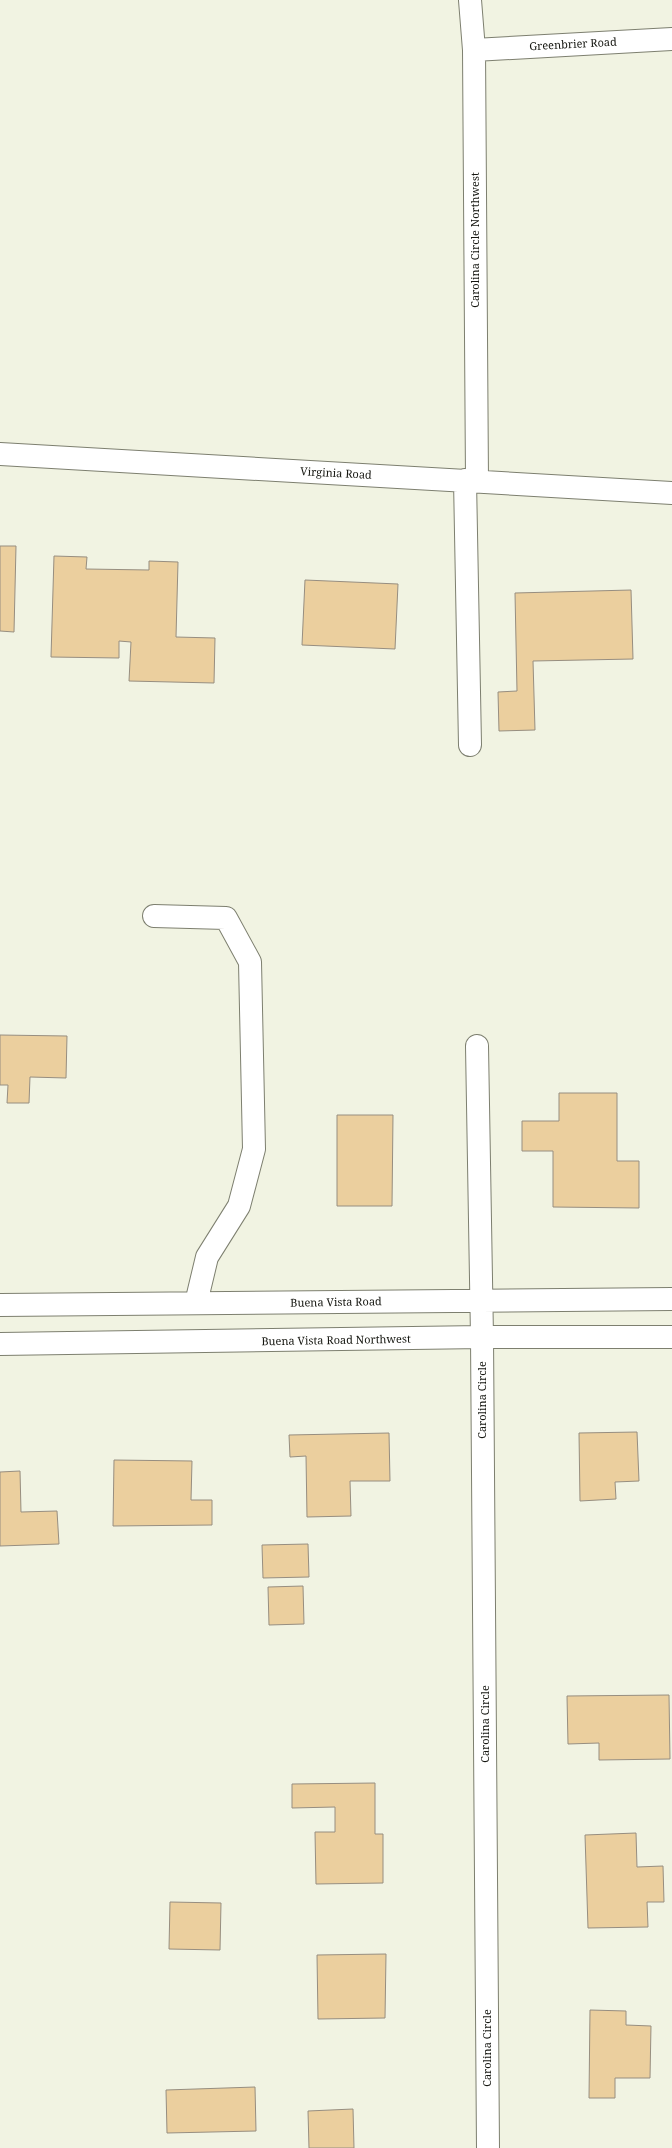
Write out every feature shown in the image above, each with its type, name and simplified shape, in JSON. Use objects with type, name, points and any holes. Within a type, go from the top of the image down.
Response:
[{"type":"street","name":"Carolina Circle Northwest","points":[[470,0],[474,50],[470,744]]},
{"type":"street","name":"Greenbrier Road","points":[[474,50],[672,39]]},
{"type":"street","name":"Virginia Road","points":[[0,454],[471,480],[672,493]]},
{"type":"street","points":[[154,916],[226,918],[250,962],[254,1150],[239,1206],[207,1256],[196,1303]]},
{"type":"street","name":"Carolina Circle","points":[[477,1046],[482,1300],[488,2148]]},
{"type":"street","name":"Buena Vista Road","points":[[0,1305],[672,1299]]},
{"type":"street","name":"Buena Vista Road Northwest","points":[[0,1344],[482,1337],[672,1337]]},
{"type":"building","points":[[0,546],[16,546],[14,632],[0,631]]},
{"type":"building","points":[[54,556],[87,557],[86,569],[149,570],[149,561],[178,562],[176,637],[215,638],[214,683],[129,681],[131,642],[119,641],[119,658],[51,657]]},
{"type":"building","points":[[305,580],[398,584],[395,649],[302,645]]},
{"type":"building","points":[[631,590],[633,659],[533,661],[535,730],[499,731],[498,692],[517,691],[515,593]]},
{"type":"building","points":[[0,1035],[67,1036],[66,1078],[30,1077],[29,1103],[7,1103],[8,1085],[0,1085]]},
{"type":"building","points":[[559,1093],[617,1093],[617,1161],[639,1161],[639,1208],[553,1207],[553,1151],[522,1151],[522,1121],[559,1121]]},
{"type":"building","points":[[337,1115],[393,1115],[392,1206],[337,1206]]},
{"type":"building","points":[[637,1432],[639,1481],[615,1482],[616,1499],[580,1501],[579,1433]]},
{"type":"building","points":[[389,1433],[390,1481],[350,1481],[351,1516],[307,1517],[306,1456],[290,1457],[289,1435]]},
{"type":"building","points":[[114,1460],[192,1461],[191,1500],[212,1500],[212,1525],[113,1526]]},
{"type":"building","points":[[20,1471],[21,1512],[57,1511],[59,1544],[0,1546],[0,1472]]},
{"type":"building","points":[[308,1544],[309,1577],[263,1578],[262,1545]]},
{"type":"building","points":[[303,1586],[304,1624],[269,1625],[268,1587]]},
{"type":"building","points":[[669,1695],[670,1759],[599,1760],[599,1743],[568,1744],[567,1696]]},
{"type":"building","points":[[375,1783],[375,1834],[383,1834],[383,1883],[316,1884],[315,1832],[335,1832],[335,1807],[292,1808],[292,1784]]},
{"type":"building","points":[[636,1833],[637,1867],[663,1866],[664,1902],[647,1902],[648,1927],[588,1928],[585,1835]]},
{"type":"building","points":[[170,1902],[221,1903],[220,1950],[169,1949]]},
{"type":"building","points":[[386,1954],[385,2018],[318,2019],[317,1955]]},
{"type":"building","points":[[590,2010],[626,2011],[626,2025],[651,2026],[650,2078],[615,2078],[615,2098],[589,2098]]},
{"type":"building","points":[[255,2087],[256,2131],[167,2133],[166,2090]]},
{"type":"building","points":[[353,2109],[354,2148],[309,2148],[308,2111]]}]
